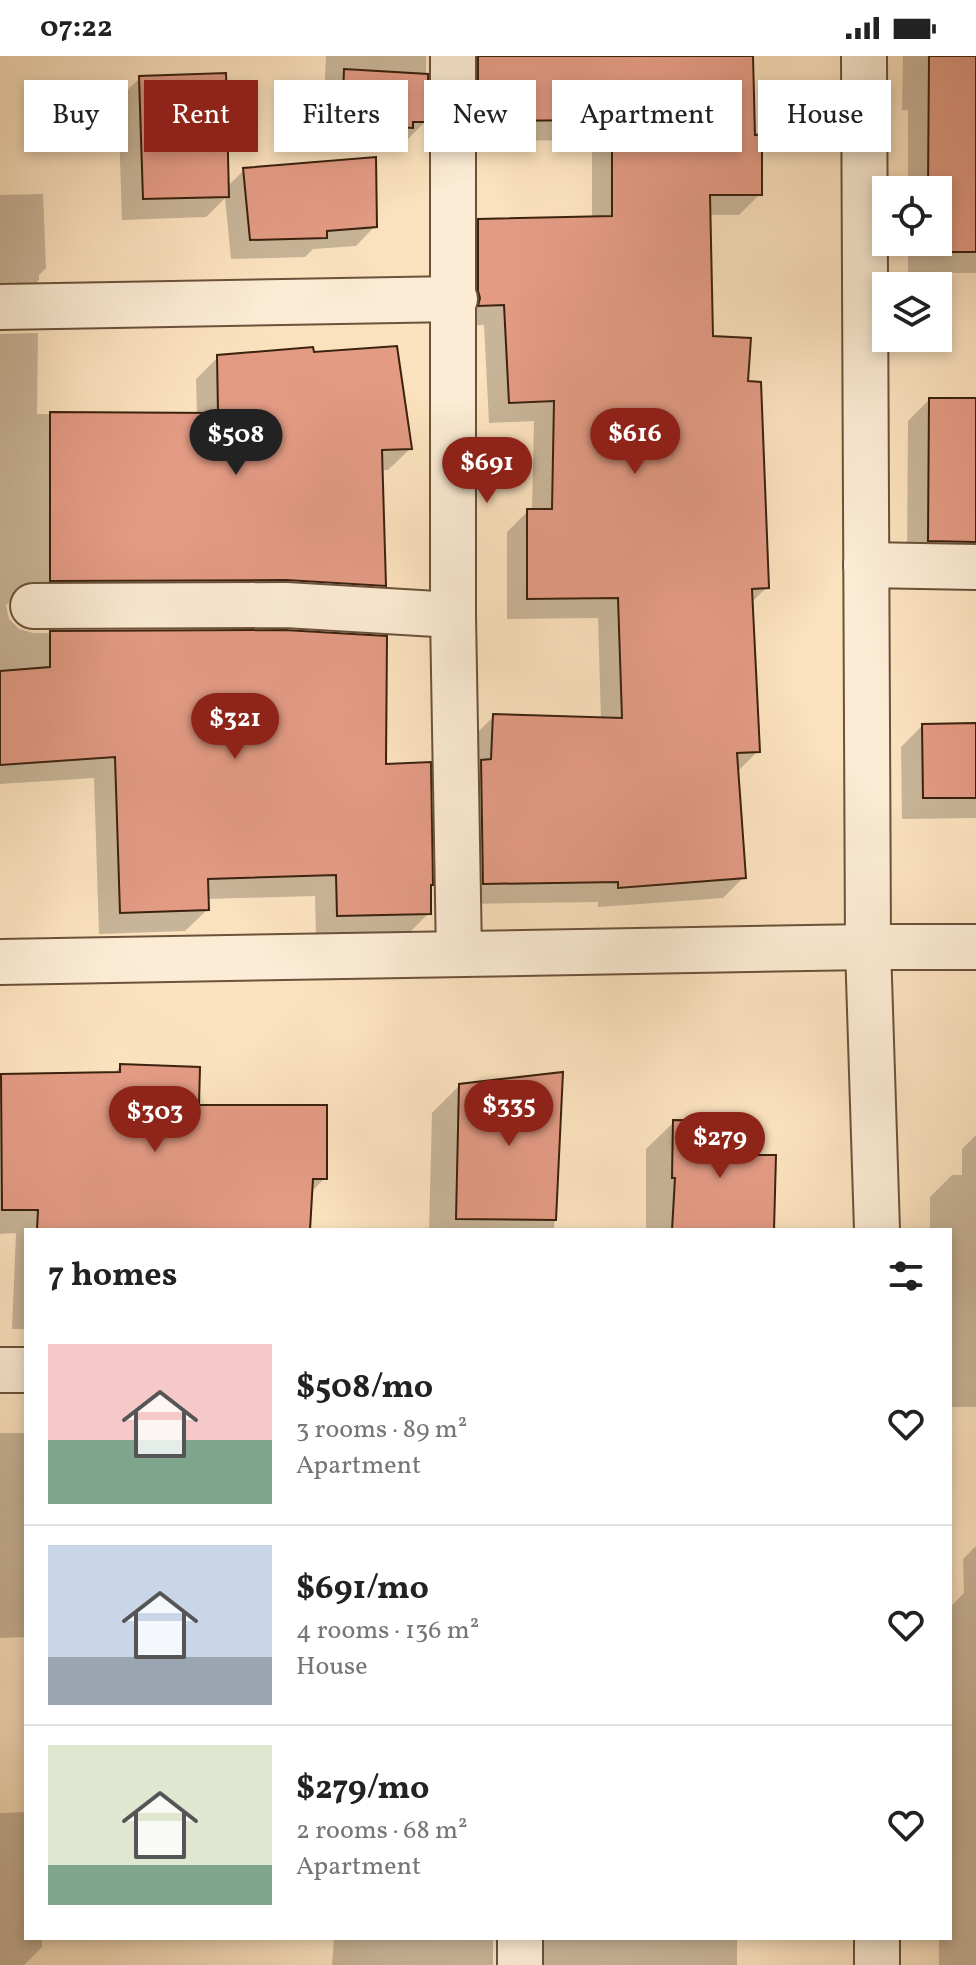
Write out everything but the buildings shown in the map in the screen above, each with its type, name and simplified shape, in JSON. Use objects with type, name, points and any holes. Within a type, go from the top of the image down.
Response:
[{"type":"street","points":[[453,56],[453,615],[459,954]]},
{"type":"street","points":[[864,56],[868,947],[877,1228]]},
{"type":"street","points":[[0,307],[455,299]]},
{"type":"street","points":[[866,565],[976,567]]},
{"type":"street","points":[[33,606],[286,605],[453,615]]},
{"type":"street","points":[[0,962],[976,947]]},
{"type":"street","points":[[0,1370],[24,1370]]},
{"type":"street","points":[[520,1940],[520,1965]]},
{"type":"street","points":[[877,1940],[877,1965]]}]
